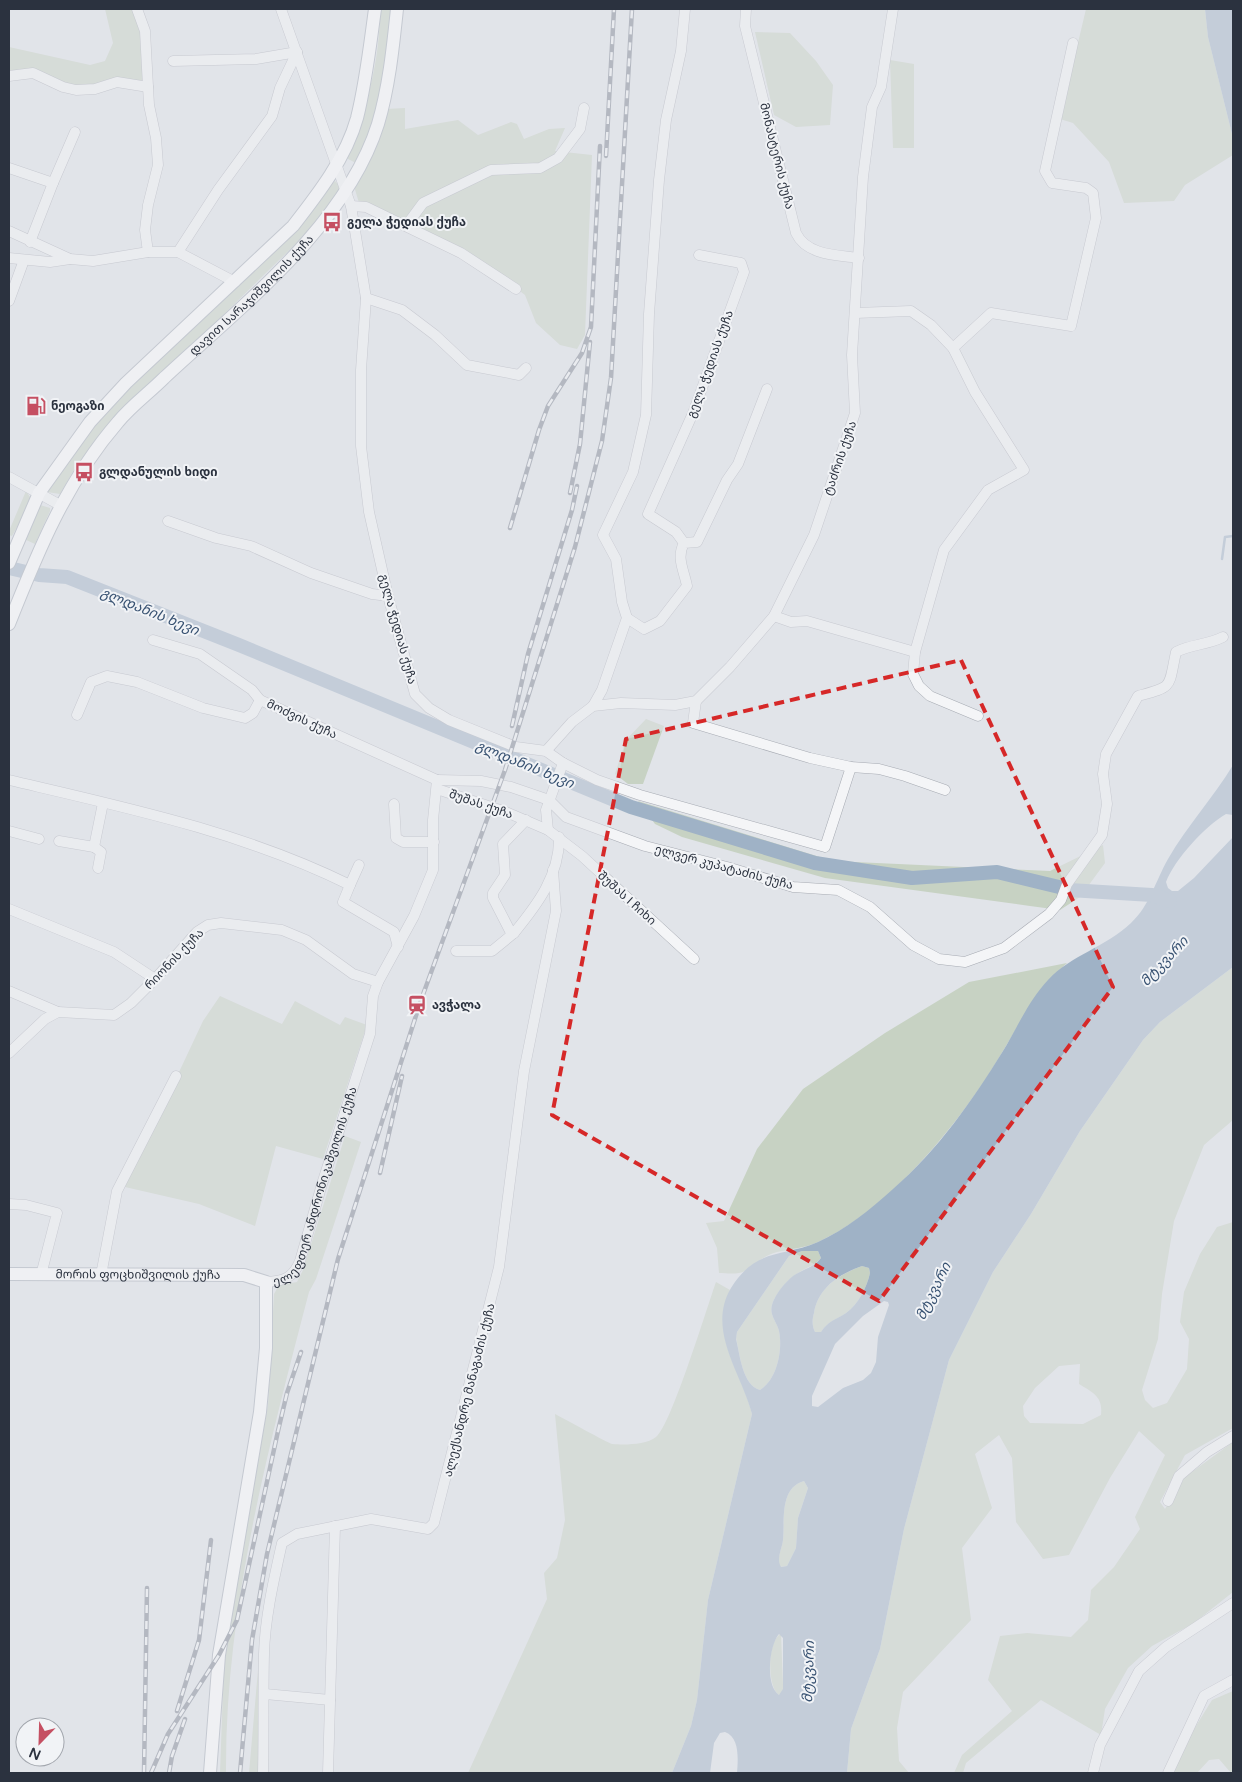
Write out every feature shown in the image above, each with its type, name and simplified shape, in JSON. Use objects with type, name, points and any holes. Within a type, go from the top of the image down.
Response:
[{"type":"main road","name":"დავით სარაჯიშვილის ქუჩა","points":[[9,563],[39,493],[90,422],[126,383],[235,282],[292,226],[315,197],[356,119],[368,66],[375,9]]},
{"type":"main road","name":"დავით სარაჯიშვილის ქუჩა","points":[[11,618],[60,505],[90,456],[119,421],[299,252],[346,191],[378,125],[391,63],[396,9]]},
{"type":"main road","points":[[337,158],[359,167]]},
{"type":"main road","name":"მორის ფოცხიშვილის ქუჩა","points":[[9,1274],[244,1275],[266,1282]]},
{"type":"main road","name":"ელეფთერ ანდრონიკაშვილის ქუჩა","points":[[210,1773],[219,1655],[260,1412],[266,1348],[266,1282]]},
{"type":"street","points":[[137,9],[145,31],[149,105],[156,138],[158,165],[148,205],[145,230],[148,252]]},
{"type":"street","points":[[282,10],[293,9]]},
{"type":"street","points":[[685,9],[678,67],[666,120],[659,180],[649,314],[646,415],[632,472],[603,535],[616,559],[622,602],[627,618],[602,690],[593,706],[572,722],[546,751],[562,767],[640,795],[825,847],[851,767]]},
{"type":"street","name":"მონასტერის ქუჩა","points":[[746,9],[745,26],[796,233],[800,241],[816,251],[860,258]]},
{"type":"street","name":"ტაძრის ქუჩა","points":[[696,700],[730,667],[774,616],[814,535],[855,413],[852,355],[860,258],[863,178],[872,107],[881,87],[893,9]]},
{"type":"street","name":"გელა ჭედიას ქუჩა","points":[[282,10],[337,158],[351,206],[366,298],[361,370],[361,446],[369,512],[409,678],[415,694],[429,708],[449,720],[516,748],[546,751]]},
{"type":"street","points":[[953,348],[991,313],[1071,326],[1096,218],[1093,193],[1086,188],[1052,183],[1046,171],[1073,43]]},
{"type":"street","points":[[173,61],[256,59],[297,52]]},
{"type":"street","points":[[178,252],[218,190],[272,116],[280,88],[297,52]]},
{"type":"street","points":[[9,76],[33,73],[63,88],[76,90],[95,90],[117,82],[148,87]]},
{"type":"street","points":[[406,226],[422,203],[491,170],[540,168],[558,158],[580,129],[584,108]]},
{"type":"street","points":[[30,242],[75,132]]},
{"type":"street","points":[[9,168],[53,183]]},
{"type":"street","points":[[351,206],[366,207],[461,253],[516,289]]},
{"type":"street","points":[[9,231],[70,259]]},
{"type":"street","points":[[9,258],[50,262],[70,259],[93,260],[148,252],[178,252],[235,282]]},
{"type":"street","name":"გელა ჭედიას ქუჩა","points":[[684,543],[676,532],[648,514],[693,413],[744,272],[741,264],[699,255]]},
{"type":"street","points":[[9,301],[24,260]]},
{"type":"street","points":[[366,298],[402,310],[435,335],[467,365],[519,376],[526,368]]},
{"type":"street","points":[[855,313],[910,311],[931,325],[953,348],[975,392],[1024,470],[988,490],[944,550],[915,652],[913,674],[919,686],[930,696],[978,716]]},
{"type":"street","points":[[627,618],[644,629],[660,621],[687,586],[679,558],[684,543],[697,542],[727,480],[738,464],[766,389]]},
{"type":"street","points":[[9,477],[60,505]]},
{"type":"street","points":[[168,521],[216,538],[251,546],[311,573],[372,594],[388,596]]},
{"type":"street","points":[[774,616],[791,622],[807,621],[915,652]]},
{"type":"street","name":"ელვერ კუპატაძის ქუჩა","points":[[437,785],[481,781],[550,797],[566,817],[645,846],[735,869],[793,887],[838,890],[870,907],[913,945],[939,959],[965,962],[1004,948],[1048,914],[1061,900],[1067,884],[1102,835],[1107,804],[1103,774],[1106,754],[1138,696],[1163,690],[1170,681],[1176,652],[1187,646],[1214,642],[1223,637]]},
{"type":"street","points":[[153,640],[200,654],[252,690],[260,700]]},
{"type":"street","name":"მოძვის ქუჩა","points":[[77,715],[91,682],[107,676],[137,682],[203,708],[245,718],[253,713],[260,700],[437,785]]},
{"type":"street","points":[[593,706],[621,703],[675,705],[696,700],[693,724],[810,758],[851,767],[879,769],[945,790]]},
{"type":"street","points":[[548,830],[546,820],[550,797],[562,767]]},
{"type":"street","points":[[9,780],[181,823],[310,866],[350,885]]},
{"type":"street","name":"შუშას ქუჩა","points":[[437,785],[526,820],[559,837]]},
{"type":"street","name":"ელეფთერ ანდრონიკაშვილის ქუჩა","points":[[266,1282],[279,1281],[295,1273],[300,1261],[322,1184],[370,1034],[373,996],[378,982],[398,947],[433,870],[433,820],[437,785]]},
{"type":"street","points":[[94,847],[103,802]]},
{"type":"street","points":[[394,804],[396,838],[403,842],[434,842]]},
{"type":"street","name":"შუშას ქუჩა","points":[[514,932],[510,931],[493,893],[505,875],[503,844],[526,820]]},
{"type":"street","points":[[9,830],[39,838]]},
{"type":"street","points":[[456,951],[492,951],[514,932],[537,905],[559,854],[559,837]]},
{"type":"street","name":"შუშას I ჩიხი","points":[[559,837],[694,959]]},
{"type":"street","points":[[59,841],[94,847],[100,852],[98,868]]},
{"type":"street","points":[[359,865],[343,902],[394,932],[398,947]]},
{"type":"street","name":"ალექსანდრე მანაგაძის ქუჩა","points":[[263,1773],[264,1652],[282,1544],[297,1534],[371,1519],[428,1529],[434,1524],[499,1267],[524,1071],[556,910],[553,870]]},
{"type":"street","points":[[9,909],[114,952],[154,979]]},
{"type":"street","name":"რიონის ქუჩა","points":[[9,992],[58,1012],[114,1015],[131,1003],[197,932],[208,925],[221,923],[282,930],[306,940],[353,974],[378,982]]},
{"type":"street","points":[[9,1053],[45,1018],[58,1012]]},
{"type":"street","points":[[101,1275],[118,1191],[176,1076]]},
{"type":"street","points":[[9,1204],[26,1205],[57,1213],[41,1275]]},
{"type":"street","points":[[1168,1501],[1179,1476],[1207,1452],[1233,1436]]},
{"type":"street","points":[[328,1773],[335,1526]]},
{"type":"street","points":[[1093,1773],[1100,1745],[1139,1671],[1166,1647],[1233,1603]]},
{"type":"street","points":[[1168,1773],[1204,1696],[1233,1680]]},
{"type":"street","points":[[265,1694],[330,1700]]},
{"type":"highlighted area","points":[[961,660],[1113,987],[879,1301],[552,1115],[626,739]]},
{"type":"green space","points":[[105,9],[134,9],[140,24],[146,79],[139,82],[94,88],[68,85],[31,70],[9,71],[9,47],[90,65],[105,61],[113,43]]},
{"type":"green space","points":[[380,9],[393,9],[386,68],[371,126],[356,163],[348,159],[347,156],[361,120],[371,84],[378,47]]},
{"type":"green space","points":[[1086,9],[1205,9],[1208,37],[1233,138],[1233,155],[1185,185],[1174,201],[1124,203],[1109,162],[1073,123],[1060,119]]},
{"type":"green space","points":[[755,32],[790,33],[816,61],[833,85],[830,125],[796,127],[774,115]]},
{"type":"green space","points":[[890,60],[914,64],[914,148],[893,148]]},
{"type":"green space","points":[[405,108],[405,129],[458,120],[478,135],[511,122],[517,124],[524,139],[549,129],[565,128],[555,151],[592,155],[585,335],[577,349],[560,345],[536,323],[525,295],[499,275],[359,203],[354,186],[386,109]]},
{"type":"green space","points":[[335,181],[342,188],[320,220],[96,440],[75,468],[60,494],[47,492],[105,411]]},
{"type":"green space","points":[[26,491],[32,500],[12,536],[9,535],[9,531]]},
{"type":"green space","points":[[40,505],[50,508],[50,511],[35,544],[24,539]]},
{"type":"green space","points":[[646,719],[664,726],[643,784],[628,784],[615,774],[626,740]]},
{"type":"green space","points":[[638,801],[833,861],[1050,871],[1103,845],[1105,863],[1080,897],[1060,910],[825,878],[682,837],[655,824]]},
{"type":"green space","points":[[1067,963],[1043,989],[1023,1017],[987,1077],[953,1124],[913,1171],[890,1192],[843,1229],[818,1242],[771,1254],[742,1272],[719,1273],[717,1248],[706,1223],[724,1221],[757,1149],[803,1089],[885,1033],[969,982]]},
{"type":"green space","points":[[1233,967],[1233,1120],[1204,1145],[1174,1221],[1162,1294],[1158,1339],[1142,1390],[1145,1400],[1153,1408],[1167,1403],[1187,1369],[1189,1339],[1180,1322],[1184,1292],[1200,1254],[1217,1227],[1233,1222],[1233,1428],[1185,1455],[1160,1502],[1165,1509],[1185,1477],[1233,1442],[1233,1592],[1194,1623],[1152,1646],[1128,1668],[1105,1709],[1101,1735],[1041,1700],[966,1763],[963,1773],[954,1773],[962,1755],[1012,1711],[988,1680],[1000,1636],[1027,1633],[1071,1637],[1088,1620],[1091,1590],[1114,1567],[1140,1529],[1135,1517],[1165,1455],[1139,1431],[1110,1478],[1069,1555],[1043,1559],[1016,1522],[1012,1458],[999,1435],[975,1454],[992,1508],[962,1548],[971,1620],[903,1692],[897,1728],[899,1761],[909,1773],[847,1773],[851,1729],[880,1649],[904,1529],[949,1360],[993,1272],[1031,1214],[1080,1131],[1143,1040],[1160,1022]],"holes":[[[1080,1364],[1079,1384],[1089,1390],[1099,1400],[1101,1415],[1083,1424],[1030,1423],[1024,1416],[1023,1406],[1035,1388],[1059,1366]]]},
{"type":"green space","points":[[220,996],[282,1024],[295,1001],[340,1025],[345,1017],[367,1025],[323,1159],[276,1146],[255,1226],[199,1204],[125,1187],[203,1021]]},
{"type":"green space","points":[[345,1136],[361,1142],[316,1279],[309,1292],[264,1470],[241,1590],[233,1651],[226,1773],[220,1773],[224,1662],[230,1609],[268,1405],[274,1294],[279,1285],[297,1282],[303,1270]]},
{"type":"green space","points":[[802,1251],[818,1251],[821,1258],[790,1279],[782,1287],[772,1305],[772,1315],[779,1331],[779,1355],[775,1372],[760,1390],[749,1382],[746,1376],[736,1338],[737,1332],[789,1256]]},
{"type":"green space","points":[[862,1266],[869,1268],[870,1273],[867,1284],[858,1301],[850,1310],[829,1323],[821,1332],[815,1332],[813,1316],[820,1296],[837,1278]]},
{"type":"green space","points":[[716,1282],[730,1290],[725,1309],[725,1340],[752,1414],[708,1600],[697,1700],[691,1726],[672,1773],[468,1773],[547,1599],[544,1573],[557,1558],[565,1520],[555,1414],[612,1444],[641,1443],[656,1437],[663,1428],[679,1390]]},
{"type":"green space","points":[[804,1481],[808,1488],[798,1518],[796,1548],[787,1566],[780,1567],[779,1557],[783,1540],[787,1498],[790,1490]]},
{"type":"green space","points":[[781,1634],[783,1692],[779,1695],[772,1683],[770,1664],[773,1645],[776,1638]]},
{"type":"green space","points":[[258,1670],[261,1773],[249,1773]]},
{"type":"green space","points":[[1233,1691],[1233,1773],[1219,1759],[1209,1760],[1197,1773],[1170,1773],[1175,1760],[1212,1700]]},
{"type":"water","points":[[1205,9],[1233,9],[1233,138],[1208,37]]},
{"type":"water","name":"მტკვარი","points":[[1233,765],[1233,815],[1226,814],[1200,835],[1176,863],[1166,882],[1168,888],[1172,891],[1178,891],[1194,878],[1233,837],[1233,967],[1160,1022],[1143,1040],[1080,1131],[1031,1214],[993,1272],[949,1360],[904,1529],[880,1649],[851,1729],[847,1773],[737,1773],[738,1756],[736,1744],[730,1735],[725,1732],[720,1733],[714,1743],[710,1773],[672,1773],[691,1726],[697,1700],[708,1600],[752,1414],[728,1352],[724,1336],[722,1320],[724,1304],[731,1288],[750,1266],[760,1260],[818,1242],[848,1225],[885,1197],[925,1158],[979,1088],[1029,1005],[1048,980],[1067,964],[1111,939],[1138,916],[1148,901],[1175,847]],"holes":[[[802,1251],[818,1251],[821,1258],[786,1282],[772,1305],[772,1315],[779,1331],[779,1355],[775,1372],[760,1390],[754,1387],[746,1376],[736,1339],[737,1332],[789,1256]],[[862,1266],[869,1268],[870,1273],[864,1290],[850,1310],[829,1323],[821,1332],[815,1332],[813,1318],[820,1296],[831,1283],[845,1273]],[[884,1301],[888,1302],[889,1305],[878,1337],[876,1362],[871,1373],[863,1380],[843,1388],[818,1407],[812,1406],[812,1396],[835,1344],[863,1316]],[[804,1481],[808,1488],[798,1518],[796,1548],[787,1566],[781,1567],[779,1557],[783,1540],[785,1506],[790,1490]],[[779,1634],[783,1638],[783,1689],[779,1695],[775,1690],[770,1675],[773,1647]]]},
{"type":"waterway","points":[[1222,559],[1225,537],[1233,536]]},
{"type":"waterway","name":"გლდანის ხევი","points":[[9,568],[39,575],[67,577],[239,645],[631,807],[815,863],[912,878],[997,872],[1059,887]]},
{"type":"waterway","name":"გლდანის ხევი","points":[[1069,890],[1152,895],[1170,901]]},
{"type":"railway","points":[[606,156],[614,9]]},
{"type":"railway","points":[[240,1773],[252,1640],[267,1554],[338,1259],[421,1000],[505,770],[575,547],[602,441],[611,378],[632,9]]},
{"type":"railway","points":[[510,528],[548,406],[582,353],[591,327],[600,146]]},
{"type":"railway","points":[[570,493],[580,444],[590,342]]},
{"type":"railway","points":[[512,726],[528,654],[572,510],[577,486]]},
{"type":"railway","points":[[380,1173],[402,1076]]},
{"type":"railway","points":[[151,1773],[168,1734],[219,1655],[237,1620],[287,1393],[301,1352]]},
{"type":"railway","points":[[177,1711],[199,1640],[211,1540]]},
{"type":"railway","points":[[144,1773],[147,1588]]},
{"type":"railway","points":[[169,1773],[172,1756],[185,1719]]},
{"type":"place","name":"გელა ჭედიას ქუჩა","points":[[332,222]]},
{"type":"place","name":"ნეოგაზი","points":[[36,406]]},
{"type":"place","name":"გლდანულის ხიდი","points":[[84,472]]},
{"type":"place","name":"ავჭალა","points":[[417,1005]]}]
